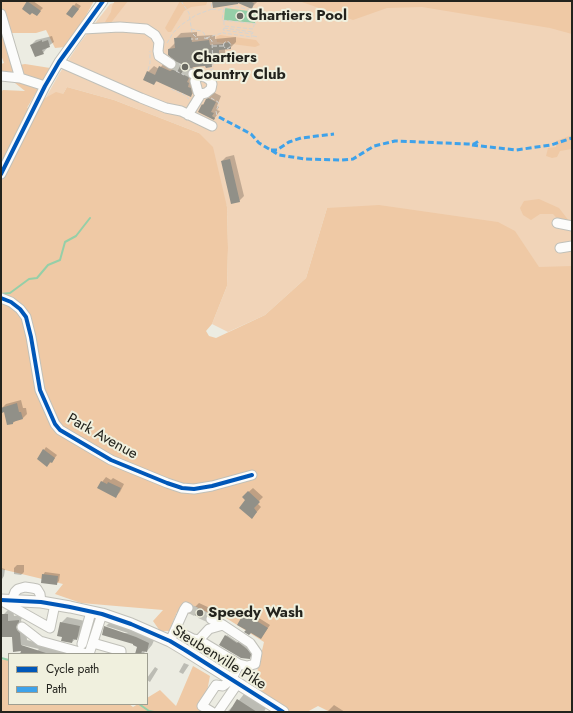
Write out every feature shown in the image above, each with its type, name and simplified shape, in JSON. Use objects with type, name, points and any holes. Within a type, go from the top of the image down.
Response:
[{"type":"main road","name":"Steubenville Pike","points":[[5,600],[56,604],[97,613],[131,624],[170,641],[234,685],[282,712]]},
{"type":"street","points":[[1,174],[45,86],[59,62],[103,1]]},
{"type":"street","points":[[1,14],[20,78]]},
{"type":"street","points":[[83,28],[120,27],[146,30],[155,35],[159,42],[159,56],[170,63]]},
{"type":"street","points":[[59,62],[141,98],[188,115],[212,126]]},
{"type":"street","points":[[1,76],[20,78],[45,86]]},
{"type":"street","points":[[188,115],[201,94],[206,93],[211,89],[212,84],[210,80],[197,76],[195,81],[198,92],[201,94]]},
{"type":"street","points":[[557,223],[572,226]]},
{"type":"street","points":[[560,248],[572,246]]},
{"type":"street","name":"Park Avenue","points":[[1,298],[11,302],[20,309],[26,317],[40,390],[55,424],[60,430],[112,460],[182,488],[194,489],[212,486],[252,475]]},
{"type":"street","points":[[5,600],[50,628],[56,604]]},
{"type":"street","points":[[170,641],[184,610],[186,607],[188,608]]},
{"type":"street","points":[[88,653],[93,643],[97,613]]},
{"type":"street","points":[[82,644],[97,613]]},
{"type":"street","points":[[175,630],[193,639],[199,640],[239,664],[247,666],[255,664],[257,653],[250,643],[211,619]]},
{"type":"street","points":[[199,640],[209,629],[223,625]]},
{"type":"street","points":[[22,627],[40,641],[84,653]]},
{"type":"street","points":[[93,643],[121,651],[121,653]]},
{"type":"street","points":[[218,712],[234,685],[239,664]]},
{"type":"street","points":[[212,712],[202,706],[216,684],[223,686],[234,685]]},
{"type":"path","points":[[181,1],[189,13],[190,29],[198,38]]},
{"type":"path","points":[[211,1],[212,9]]},
{"type":"path","points":[[159,46],[167,43],[176,29],[196,15],[212,9],[219,10],[232,6],[258,11],[256,24],[254,24],[252,35]]},
{"type":"path","points":[[223,32],[224,21],[222,20],[224,8]]},
{"type":"path","points":[[224,21],[254,24]]},
{"type":"path","points":[[238,35],[239,22]]},
{"type":"path","points":[[224,27],[253,30]]},
{"type":"path","points":[[190,29],[201,31],[204,33],[205,38]]},
{"type":"path","points":[[223,32],[252,37],[252,35]]},
{"type":"path","points":[[191,39],[219,35],[223,32],[238,32],[259,37]]},
{"type":"path","points":[[170,63],[172,61],[194,71],[197,76],[206,70],[213,69],[212,46],[210,39],[205,38]]},
{"type":"path","points":[[212,46],[224,46]]},
{"type":"shaded area","points":[[1,1],[94,1],[65,47],[55,48],[46,30],[36,33],[4,33],[14,66],[25,64],[50,68],[27,108],[56,92],[63,94],[67,87],[114,100],[199,133],[213,147],[227,207],[228,248],[227,286],[212,324],[206,331],[209,336],[216,338],[265,315],[306,278],[327,208],[379,205],[498,222],[515,231],[539,267],[572,266],[572,712],[330,712],[318,706],[307,712],[289,712],[281,709],[259,691],[255,681],[264,642],[226,618],[177,612],[169,631],[160,631],[153,621],[163,610],[81,603],[55,594],[63,584],[1,569],[1,92],[3,90],[25,91],[15,83],[18,77],[1,73],[1,64],[4,63],[1,55]]},
{"type":"shaded area","points":[[115,1],[128,1],[110,24],[105,22]]},
{"type":"shaded area","name":"Chartiers Country Club","points":[[120,1],[512,1],[572,19],[572,274],[508,280],[327,208],[306,278],[265,315],[228,332],[212,324],[227,286],[227,207],[199,133],[114,100],[67,87],[63,94],[45,99],[59,74],[79,44],[110,4]]},
{"type":"shaded area","points":[[180,1],[207,1],[207,3],[206,5],[191,7],[184,11],[171,32],[168,32],[165,28]]},
{"type":"shaded area","points":[[299,1],[572,1],[572,34],[550,28],[422,7],[387,8],[353,20]]},
{"type":"shaded area","name":"Chartiers Pool","points":[[225,8],[257,12],[255,23],[224,20]]},
{"type":"shaded area","points":[[220,35],[256,40],[260,45],[255,47],[217,42],[216,37]]},
{"type":"shaded area","points":[[572,135],[572,149],[560,151],[557,157],[552,158],[546,156],[548,148],[556,147],[556,141]]},
{"type":"shaded area","points":[[539,199],[559,208],[569,221],[572,221],[572,228],[566,228],[553,214],[540,214],[531,220],[523,215],[520,208],[524,201]]},
{"type":"shaded area","points":[[1,660],[8,660],[8,705],[130,705],[133,707],[136,705],[148,705],[148,697],[160,690],[176,706],[193,666],[210,676],[203,712],[1,712]]},
{"type":"building","points":[[27,1],[41,11],[37,16],[32,13],[30,15],[22,9]]},
{"type":"building","points":[[212,1],[249,1],[254,3],[252,9],[238,3],[213,8]]},
{"type":"building","points":[[73,5],[79,9],[72,18],[66,14]]},
{"type":"building","name":"Chartiers Country Club","points":[[191,37],[192,42],[209,40],[210,45],[230,42],[231,49],[219,50],[219,59],[211,60],[212,67],[194,67],[188,70],[187,74],[189,78],[187,82],[189,83],[188,87],[191,88],[191,97],[156,81],[154,85],[143,80],[147,71],[155,75],[159,66],[170,71],[176,68],[176,62],[168,55],[168,49],[175,48],[174,38]]},
{"type":"building","points":[[42,40],[42,42],[48,40],[50,47],[42,50],[44,54],[35,57],[30,45]]},
{"type":"building","points":[[208,98],[216,102],[211,112],[214,113],[212,116],[215,118],[214,120],[198,112],[202,104],[203,105]]},
{"type":"building","points":[[230,159],[240,202],[231,204],[221,161]]},
{"type":"building","points":[[17,403],[19,412],[21,412],[23,419],[7,425],[4,412],[2,413],[1,408]]},
{"type":"building","points":[[43,449],[55,458],[47,467],[37,459]]},
{"type":"building","points":[[101,481],[107,484],[108,482],[121,488],[116,498],[97,488]]},
{"type":"building","points":[[248,491],[260,502],[254,508],[257,512],[252,519],[239,508],[245,500],[242,497]]},
{"type":"building","points":[[42,574],[58,576],[57,585],[41,583]]},
{"type":"building","points":[[194,606],[209,614],[206,616],[205,620],[190,613]]},
{"type":"building","points":[[244,613],[268,628],[261,639],[251,633],[249,635],[244,632],[246,630],[237,625]]},
{"type":"building","points":[[2,614],[8,614],[8,621],[19,620],[16,627],[20,633],[21,645],[46,653],[20,653],[21,651],[13,652],[12,637],[1,637]]},
{"type":"building","points":[[60,622],[80,626],[77,640],[73,639],[72,643],[61,641],[62,637],[57,636]]},
{"type":"building","points":[[104,626],[136,637],[149,643],[147,652],[142,651],[141,653],[135,653],[137,647],[133,644],[102,635]]},
{"type":"building","points":[[225,635],[247,649],[251,654],[250,659],[241,658],[219,645]]},
{"type":"building","points":[[237,699],[257,712],[229,712]]},
{"type":"waterway","points":[[1,294],[10,293],[29,279],[37,278],[48,265],[60,260],[65,242],[76,236],[90,218]]},
{"type":"waterway","points":[[1,658],[8,660]]},
{"type":"waterway","points":[[140,705],[149,711],[154,712]]},
{"type":"tunnel","points":[[171,64],[193,74]]},
{"type":"tunnel","points":[[188,608],[211,619]]},
{"type":"marked path","points":[[219,117],[251,134],[259,143],[279,155],[305,159],[353,159],[374,146],[395,141],[467,144],[474,144],[479,141]]},
{"type":"marked path","points":[[271,150],[277,150],[289,142],[301,138],[334,134]]},
{"type":"marked path","points":[[472,145],[516,150],[551,145],[572,138]]},
{"type":"cycle path","points":[[1,174],[45,86],[59,62],[103,1]]},
{"type":"cycle path","points":[[1,298],[11,302],[20,309],[26,317],[40,390],[55,424],[60,430],[111,460],[182,488],[194,489],[212,486],[252,475]]},
{"type":"cycle path","points":[[1,600],[41,602],[70,607],[102,614],[131,624],[170,641],[283,712]]},
{"type":"place","name":"Chartiers Pool","points":[[240,16]]},
{"type":"place","name":"Chartiers Country Club","points":[[185,67]]},
{"type":"place","name":"Speedy Wash","points":[[200,613]]}]
